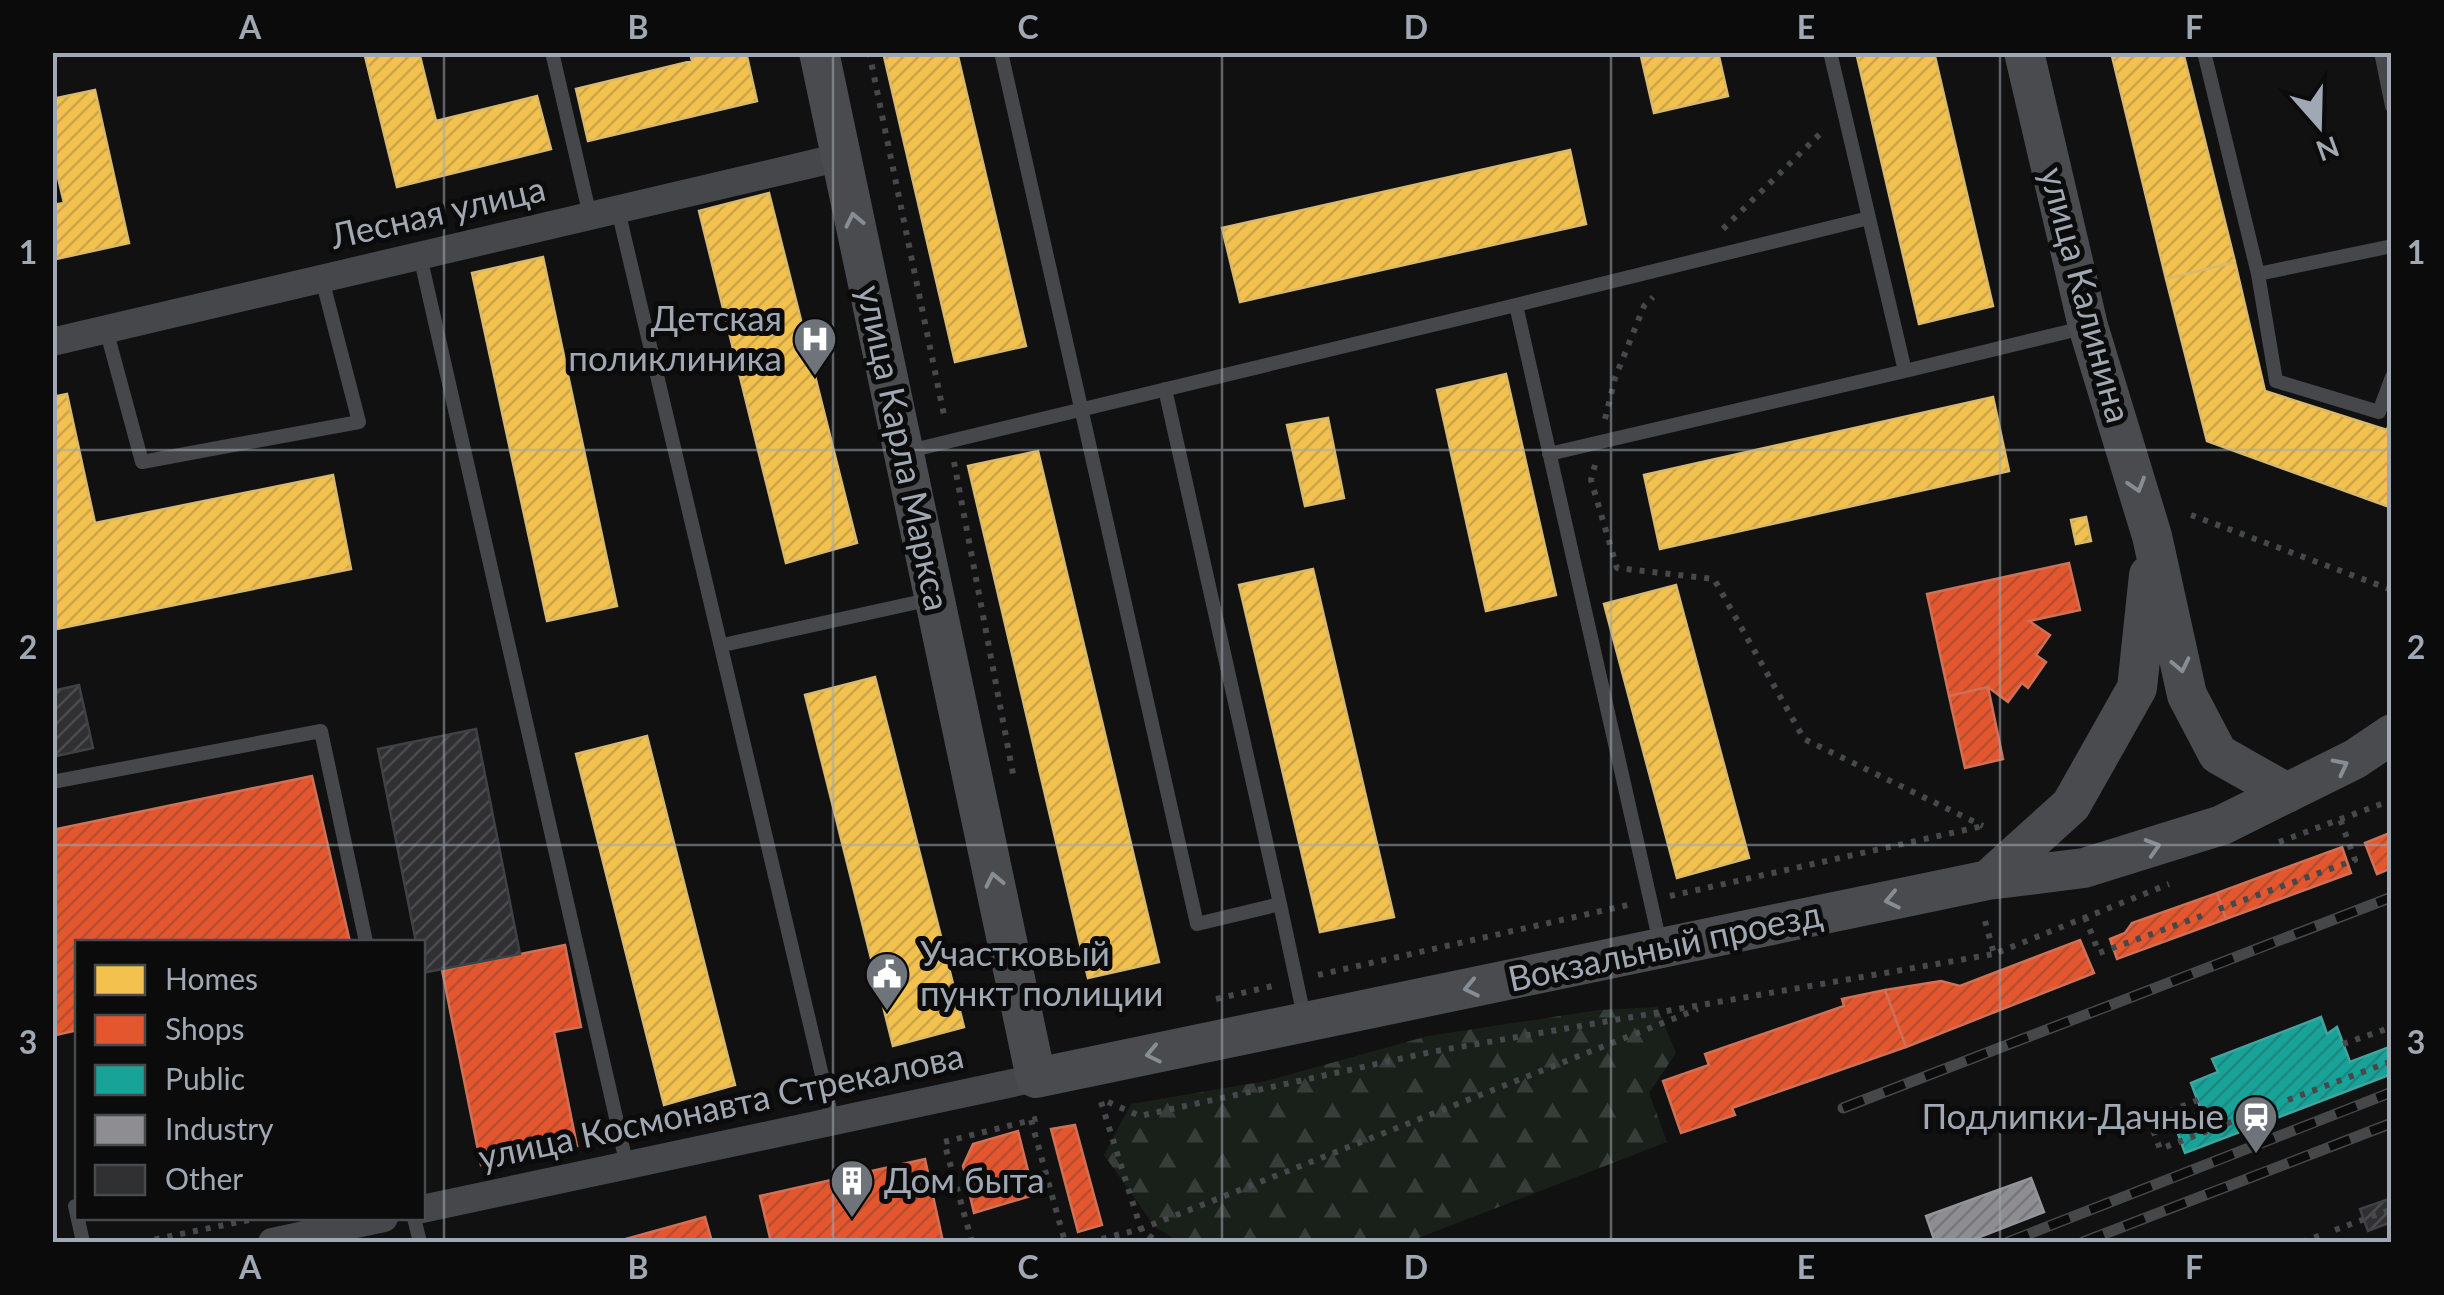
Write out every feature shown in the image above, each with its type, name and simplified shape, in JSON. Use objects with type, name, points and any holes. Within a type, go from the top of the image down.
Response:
[{"type":"street","name":"улица Карла Маркса","points":[[818,52],[1042,1097]]},
{"type":"street","name":"улица Калинина","points":[[2024,52],[2088,326],[2152,536],[2187,694],[2218,754],[2286,794]]},
{"type":"street","name":"Лесная улица","points":[[52,342],[841,157]]},
{"type":"street","points":[[1988,880],[2072,804],[2138,688],[2152,536]]},
{"type":"street","name":"Вокзальный проезд","points":[[1042,1097],[1305,1022],[1988,880],[2084,868],[2222,826],[2355,760],[2392,734]]},
{"type":"street","points":[[2072,804],[2084,868]]},
{"type":"street","name":"улица Космонавта Стрекалова","points":[[425,1207],[833,1122],[1042,1097]]},
{"type":"street","points":[[272,1242],[375,1220]]},
{"type":"lane","points":[[552,52],[604,213],[723,646],[833,1122]]},
{"type":"lane","points":[[1001,52],[1196,924],[1280,904]]},
{"type":"lane","points":[[1830,52],[1904,371]]},
{"type":"lane","points":[[2204,52],[2258,274],[2276,381],[2378,412],[2392,377]]},
{"type":"lane","points":[[2381,52],[2392,106]]},
{"type":"lane","points":[[904,453],[1869,218]]},
{"type":"lane","points":[[2258,274],[2392,246]]},
{"type":"lane","points":[[420,256],[627,1166]]},
{"type":"lane","points":[[106,329],[142,462],[359,422],[322,279]]},
{"type":"lane","points":[[1516,304],[1661,948]]},
{"type":"lane","points":[[1549,454],[2088,326]]},
{"type":"lane","points":[[1165,390],[1305,1022]]},
{"type":"lane","points":[[723,646],[934,598]]},
{"type":"lane","points":[[52,782],[321,731],[366,940]]},
{"type":"lane","points":[[74,1206],[75,1210]]},
{"type":"path","points":[[869,52],[950,442],[1016,788]]},
{"type":"path","points":[[1202,1002],[1983,826],[1804,739],[1714,580],[1617,568],[1591,480],[1615,378],[1644,306],[1844,111]]},
{"type":"path","points":[[2190,515],[2392,590]]},
{"type":"path","points":[[2219,909],[2355,860],[2340,819]]},
{"type":"path","points":[[2086,917],[2100,953],[2207,914]]},
{"type":"path","points":[[1083,1105],[1100,1099],[1140,1116],[1432,1052],[1994,954]]},
{"type":"path","points":[[1089,1242],[1141,1230],[1713,1003]]},
{"type":"path","points":[[2343,1044],[2392,1027]]},
{"type":"path","points":[[2288,1100],[2392,1061]]},
{"type":"path","points":[[1042,1097],[1031,1120],[1064,1242]]},
{"type":"path","points":[[1100,1099],[1141,1230],[1157,1242]]},
{"type":"path","points":[[2198,1100],[2149,1119],[2160,1149],[2276,1105]]},
{"type":"path","points":[[972,1242],[944,1142],[1031,1120]]},
{"type":"path","points":[[2335,1230],[2392,1209]]},
{"type":"path","points":[[142,1242],[253,1220]]},
{"type":"path","points":[[2302,1242],[2324,1234]]},
{"type":"green space","points":[[1657,1007],[1676,1053],[1649,1093],[1667,1142],[1408,1242],[1180,1242],[1155,1227],[1104,1155],[1131,1104],[1266,1081],[1428,1036],[1599,1010]]},
{"type":"building: Homes","points":[[364,52],[419,52],[436,121],[537,96],[551,149],[397,187]]},
{"type":"building: Homes","points":[[690,52],[746,52],[757,101],[588,141],[576,89],[692,61]]},
{"type":"building: Homes","points":[[883,52],[957,52],[1026,346],[955,362]]},
{"type":"building: Homes","points":[[1640,52],[1718,52],[1728,96],[1654,113]]},
{"type":"building: Homes","points":[[1856,52],[1934,52],[1993,306],[1919,324]]},
{"type":"building: Homes","points":[[2111,52],[2183,52],[2235,262],[2166,279]]},
{"type":"building: Homes","points":[[95,90],[129,243],[52,260],[52,205],[64,203],[52,152],[52,99]]},
{"type":"building: Homes","points":[[1570,150],[1586,224],[1240,302],[1222,228]]},
{"type":"building: Homes","points":[[769,193],[857,543],[786,563],[699,211]]},
{"type":"building: Homes","points":[[543,257],[617,606],[547,621],[472,273]]},
{"type":"building: Homes","points":[[2235,262],[2265,391],[2387,430],[2392,415],[2392,508],[2207,441],[2166,279]]},
{"type":"building: Homes","points":[[1506,374],[1556,595],[1486,611],[1437,390]]},
{"type":"building: Homes","points":[[67,394],[95,523],[333,475],[351,569],[52,630],[52,397]]},
{"type":"building: Homes","points":[[1993,397],[2009,471],[1660,549],[1644,475]]},
{"type":"building: Homes","points":[[1328,418],[1344,498],[1305,506],[1287,425]]},
{"type":"building: Homes","points":[[1038,451],[1159,962],[1088,978],[968,466]]},
{"type":"building: Homes","points":[[2086,517],[2091,541],[2076,544],[2071,520]]},
{"type":"building: Homes","points":[[1313,569],[1394,917],[1320,932],[1239,585]]},
{"type":"building: Homes","points":[[1676,585],[1749,858],[1677,878],[1604,604]]},
{"type":"building: Homes","points":[[875,677],[964,1027],[893,1046],[805,695]]},
{"type":"building: Homes","points":[[647,736],[735,1085],[664,1105],[576,754]]},
{"type":"building: Shops","points":[[2069,563],[2080,610],[2029,621],[2050,635],[2036,655],[2046,662],[2028,688],[2022,683],[2008,702],[1988,687],[1949,696],[1927,594]]},
{"type":"building: Shops","points":[[1988,687],[2003,759],[1965,768],[1949,696]]},
{"type":"building: Shops","points":[[312,776],[350,940],[75,940],[75,1031],[52,1036],[52,830]]},
{"type":"building: Shops","points":[[2392,832],[2392,868],[2377,874],[2365,843]]},
{"type":"building: Shops","points":[[2342,847],[2351,873],[2226,919],[2217,893]]},
{"type":"building: Shops","points":[[2217,893],[2226,919],[2117,959],[2110,939],[2125,933],[2132,923]]},
{"type":"building: Shops","points":[[2080,940],[2094,973],[1906,1047],[1885,990],[1941,981],[1960,986]]},
{"type":"building: Shops","points":[[565,945],[581,1027],[554,1032],[577,1146],[481,1165],[442,970]]},
{"type":"building: Shops","points":[[1885,990],[1906,1047],[1732,1108],[1735,1115],[1681,1133],[1663,1081],[1709,1065],[1705,1054],[1844,1006],[1842,999]]},
{"type":"building: Shops","points":[[1075,1125],[1102,1225],[1078,1232],[1051,1129]]},
{"type":"building: Shops","points":[[1018,1131],[1034,1195],[974,1213],[963,1166],[973,1144]]},
{"type":"building: Shops","name":"Дом быта","points":[[925,1159],[943,1242],[771,1242],[760,1196]]},
{"type":"building: Shops","points":[[705,1217],[712,1242],[615,1242]]},
{"type":"building: Public","name":"Подлипки-Дачные","points":[[2321,1017],[2327,1034],[2337,1027],[2350,1062],[2392,1046],[2392,1074],[2185,1153],[2174,1123],[2202,1112],[2191,1083],[2218,1072],[2212,1059]]},
{"type":"building: Industry","points":[[2031,1178],[2044,1212],[1967,1242],[1935,1242],[1926,1216]]},
{"type":"building: Other","points":[[79,685],[93,748],[52,757],[52,691]]},
{"type":"building: Other","points":[[476,729],[520,954],[425,972],[425,940],[416,940],[378,749]]},
{"type":"building: Other","points":[[2392,1198],[2392,1222],[2368,1231],[2360,1209]]},
{"type":"railway","points":[[1843,1108],[2392,897]]},
{"type":"railway","points":[[2008,1242],[2392,1092]]},
{"type":"railway","points":[[2083,1242],[2392,1123]]},
{"type":"place","name":"Детская поликлиника","points":[[815,377]]},
{"type":"place","name":"Участковый пункт полиции","points":[[887,1012]]},
{"type":"place","name":"Подлипки-Дачные","points":[[2256,1155]]},
{"type":"place","name":"Дом быта","points":[[852,1219]]}]
